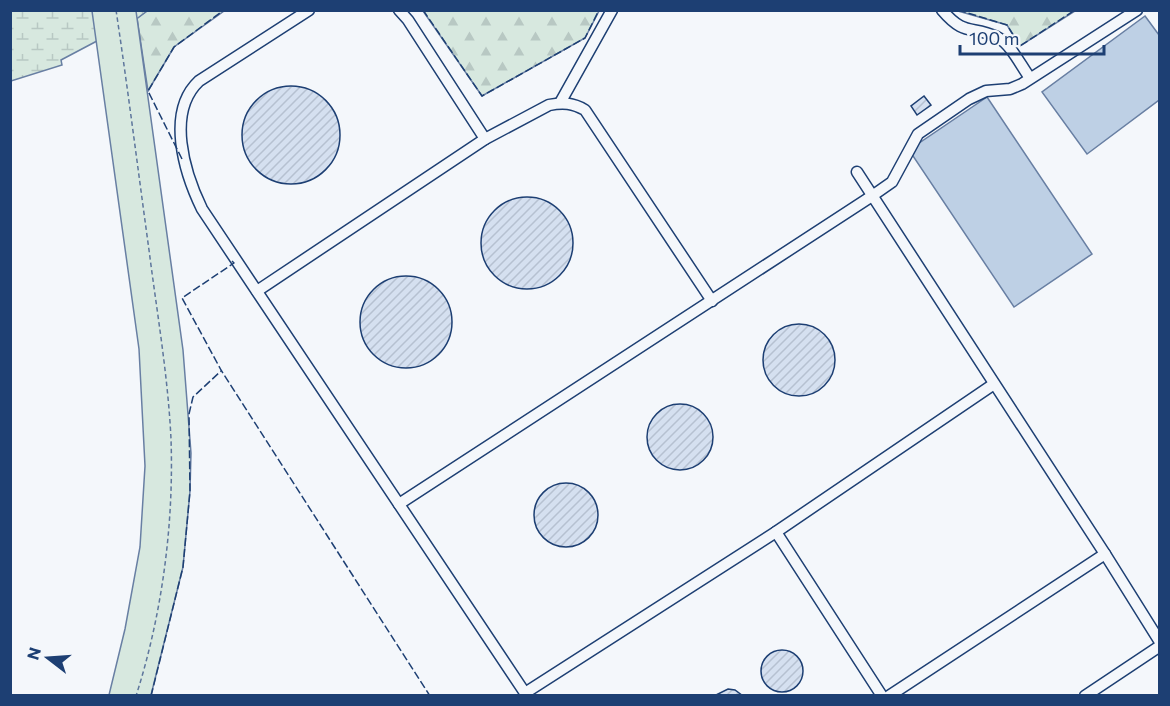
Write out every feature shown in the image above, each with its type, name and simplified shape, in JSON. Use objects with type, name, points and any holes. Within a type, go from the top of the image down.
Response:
[{"type":"lane","points":[[309,10],[199,81],[188,91],[182,104],[181,126],[194,192],[257,291],[526,694],[776,532],[994,384]]},
{"type":"lane","points":[[399,10],[408,20],[485,139]]},
{"type":"lane","points":[[560,103],[612,10]]},
{"type":"lane","points":[[942,10],[962,29],[998,37],[1008,46],[1030,78]]},
{"type":"lane","points":[[399,504],[873,196],[891,182],[918,134],[969,99],[986,91],[1010,89],[1137,10]]},
{"type":"lane","points":[[257,291],[485,139],[549,105],[560,103],[574,104],[585,110],[712,301]]},
{"type":"lane","points":[[856,172],[1105,554],[1160,644],[1085,696]]},
{"type":"lane","points":[[776,532],[882,696]]},
{"type":"lane","points":[[889,696],[1105,554]]},
{"type":"path","points":[[116,10],[159,328],[171,441],[163,574],[136,696]]},
{"type":"green space","points":[[11,11],[147,11],[131,23],[61,60],[62,65],[11,81]]},
{"type":"green space","points":[[92,11],[136,11],[183,350],[191,453],[183,567],[151,695],[109,695],[125,629],[140,547],[145,466],[139,349]]},
{"type":"green space","points":[[147,11],[224,11],[174,47],[148,91],[137,18]]},
{"type":"green space","points":[[423,11],[599,11],[585,38],[482,96]]},
{"type":"green space","points":[[958,11],[1075,11],[1020,46],[1007,25]]},
{"type":"water","points":[[1145,16],[1159,35],[1159,100],[1087,154],[1042,92]]},
{"type":"water","points":[[987,97],[1092,254],[1014,307],[909,150]]},
{"type":"building","points":[[291,86],[310,89],[326,100],[337,116],[340,135],[337,154],[326,170],[310,181],[291,184],[272,181],[256,170],[245,154],[242,135],[245,116],[256,100],[272,89]]},
{"type":"building","points":[[924,96],[931,105],[917,115],[911,106]]},
{"type":"building","points":[[527,197],[545,200],[560,210],[570,225],[573,243],[570,261],[560,276],[545,286],[527,289],[509,286],[494,276],[484,261],[481,243],[484,225],[494,210],[509,200]]},
{"type":"building","points":[[406,276],[424,280],[439,289],[448,304],[452,322],[448,340],[439,355],[424,364],[406,368],[388,364],[373,355],[364,340],[360,322],[364,304],[373,289],[388,280]]},
{"type":"building","points":[[799,324],[819,330],[829,340],[835,360],[829,380],[819,390],[799,396],[779,390],[769,380],[763,360],[769,340],[779,330]]},
{"type":"building","points":[[680,404],[693,407],[703,414],[710,424],[713,437],[710,450],[703,460],[693,467],[680,470],[667,467],[657,460],[650,450],[647,437],[650,424],[657,414],[667,407]]},
{"type":"building","points":[[560,483],[572,483],[589,492],[596,503],[598,515],[596,527],[589,538],[572,547],[560,547],[548,542],[539,533],[534,521],[534,509],[539,497],[548,488]]},
{"type":"building","points":[[782,650],[790,651],[797,656],[802,663],[802,679],[797,686],[790,691],[782,692],[774,691],[767,686],[762,679],[761,671],[762,663],[767,656],[774,651]]},
{"type":"building","points":[[728,689],[735,690],[743,696],[714,696]]},
{"type":"fence","points":[[182,159],[148,91],[174,47],[224,10]]},
{"type":"fence","points":[[423,10],[482,96],[585,38],[599,10]]},
{"type":"fence","points":[[958,10],[1007,25],[1020,46],[1075,10]]},
{"type":"fence","points":[[232,261],[234,263],[182,298],[221,370],[430,696]]},
{"type":"fence","points":[[151,696],[183,567],[190,491],[189,414],[193,397],[221,371]]}]
